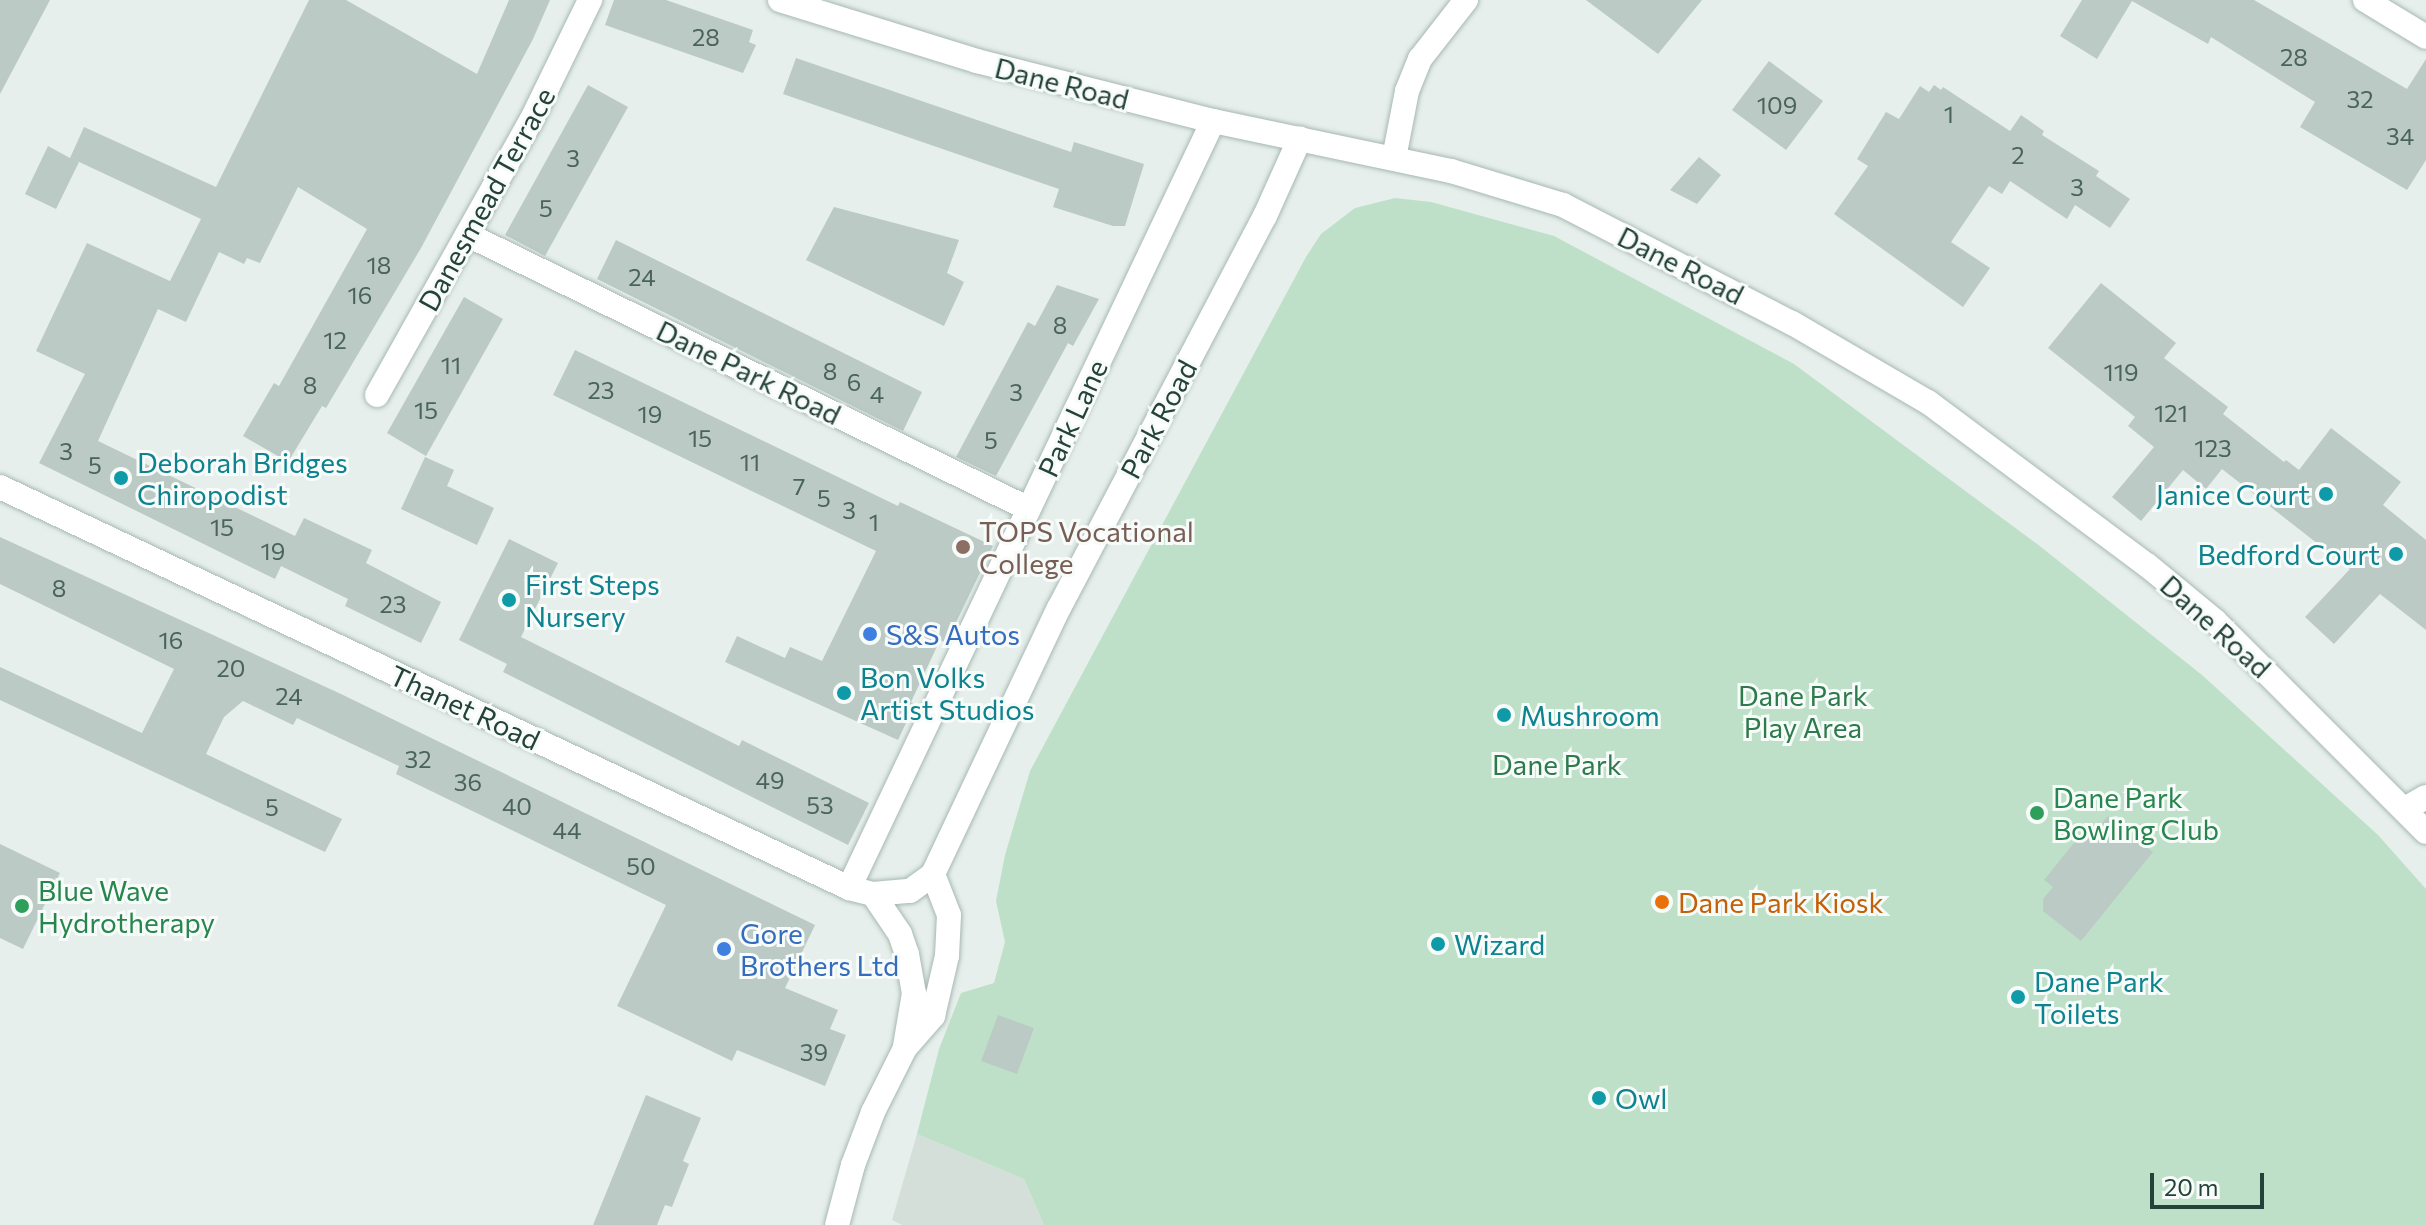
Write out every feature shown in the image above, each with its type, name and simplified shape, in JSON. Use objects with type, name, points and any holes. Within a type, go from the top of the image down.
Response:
[{"type":"street","name":"Danesmead Terrace","points":[[377,395],[531,121],[590,0]]},
{"type":"street","name":"Dane Road","points":[[780,0],[977,61],[1213,121],[1394,158],[1563,205],[1792,323],[1928,402],[2135,556],[2215,621],[2415,803],[2426,832]]},
{"type":"street","points":[[1394,158],[1407,91],[1420,59],[1466,0]]},
{"type":"street","points":[[2365,0],[2426,37]]},
{"type":"street","name":"Park Lane","points":[[849,888],[1213,121]]},
{"type":"street","name":"Park Road","points":[[933,874],[1059,608],[1265,216],[1300,138]]},
{"type":"street","name":"Dane Park Road","points":[[468,235],[1029,509]]},
{"type":"street","name":"Thanet Road","points":[[0,487],[849,888],[873,894],[910,891],[933,874]]},
{"type":"street","points":[[837,1225],[853,1165],[873,1112],[905,1048],[933,1016],[947,956],[949,915],[933,874]]},
{"type":"street","points":[[873,894],[900,934],[907,954],[914,993],[905,1048]]},
{"type":"shaded area","points":[[917,1134],[1024,1179],[1044,1225],[902,1225],[892,1220]]},
{"type":"green space","name":"Dane Park","points":[[1395,198],[1431,202],[1554,236],[1794,364],[2041,547],[2202,675],[2378,835],[2426,889],[2426,1225],[1044,1225],[1024,1179],[917,1134],[939,1049],[961,993],[994,983],[1005,942],[996,901],[1005,855],[1030,771],[1306,257],[1321,234],[1355,208]]},
{"type":"building","points":[[0,0],[50,0],[0,94]]},
{"type":"building","points":[[309,0],[346,0],[477,74],[509,0],[550,0],[533,39],[421,248],[326,408],[322,406],[288,462],[243,436],[274,383],[279,386],[367,229],[298,187],[260,263],[247,258],[244,264],[219,252],[186,322],[158,309],[98,441],[295,536],[304,518],[372,550],[366,563],[441,602],[421,643],[345,606],[348,599],[281,566],[275,579],[39,463],[85,374],[36,351],[87,243],[170,281],[201,219],[75,160],[79,162],[56,209],[25,194],[48,146],[70,158],[84,127],[216,187]]},
{"type":"building","points":[[614,0],[666,0],[753,30],[749,42],[756,45],[743,73],[605,25]]},
{"type":"building","points":[[1586,0],[1702,0],[1658,54]]},
{"type":"building","points":[[2082,0],[2254,0],[2407,89],[2426,59],[2426,160],[2407,190],[2300,127],[2315,102],[2211,37],[2208,44],[2132,1],[2097,59],[2060,36]]},
{"type":"building","points":[[796,58],[1071,152],[1074,142],[1144,164],[1125,226],[1113,226],[1053,207],[1059,189],[783,94]]},
{"type":"building","points":[[1769,61],[1823,101],[1786,150],[1732,110]]},
{"type":"building","points":[[588,85],[628,107],[545,256],[505,235]]},
{"type":"building","points":[[1934,85],[1941,90],[1943,87],[2010,131],[2021,115],[2044,131],[2042,135],[2099,171],[2096,176],[2130,199],[2110,228],[2075,205],[2067,219],[2010,181],[2002,194],[1989,186],[1951,242],[1990,268],[1963,307],[1834,214],[1868,166],[1857,159],[1886,112],[1899,119],[1920,86],[1929,92]]},
{"type":"building","points":[[1699,157],[1721,175],[1697,204],[1670,190]]},
{"type":"building","points":[[834,207],[959,240],[947,273],[964,282],[944,326],[806,260]]},
{"type":"building","points":[[616,240],[922,392],[903,431],[597,279]]},
{"type":"building","points":[[2101,283],[2176,343],[2164,358],[2228,407],[2223,414],[2284,462],[2286,460],[2299,470],[2331,428],[2401,482],[2383,505],[2426,540],[2426,630],[2380,594],[2334,644],[2305,617],[2350,569],[2222,469],[2206,489],[2183,470],[2141,521],[2112,497],[2154,447],[2128,426],[2135,417],[2048,348]]},
{"type":"building","points":[[1057,285],[1099,299],[1073,346],[1068,343],[996,476],[956,457],[1028,322],[1035,326]]},
{"type":"building","points":[[464,297],[503,319],[426,456],[387,433]]},
{"type":"building","points":[[575,350],[898,506],[900,502],[993,546],[946,643],[940,640],[911,702],[915,704],[898,740],[725,662],[737,636],[785,658],[790,647],[822,661],[876,551],[553,395]]},
{"type":"building","points":[[425,457],[454,470],[447,486],[494,508],[477,545],[401,509]]},
{"type":"building","points":[[0,537],[341,694],[815,925],[785,988],[838,1010],[830,1029],[846,1035],[825,1086],[737,1050],[732,1061],[617,1006],[666,905],[396,774],[399,766],[297,718],[293,725],[243,701],[224,717],[206,754],[342,819],[325,852],[0,700],[0,667],[142,733],[174,669],[0,584]]},
{"type":"building","points":[[509,539],[558,563],[521,637],[739,746],[742,740],[869,803],[848,845],[503,672],[507,664],[459,640]]},
{"type":"building","points":[[2108,816],[2153,852],[2081,941],[2043,911],[2043,899],[2053,887],[2044,880],[2090,823],[2097,829]]},
{"type":"building","name":"Blue Wave Hydrotherapy","points":[[0,844],[60,873],[23,949],[0,938]]},
{"type":"building","points":[[998,1015],[1034,1028],[1017,1074],[981,1061]]},
{"type":"building","points":[[646,1095],[701,1118],[683,1161],[689,1164],[672,1207],[665,1205],[657,1225],[593,1225]]},
{"type":"place","name":"Deborah Bridges Chiropodist","points":[[121,478]]},
{"type":"place","name":"Janice Court","points":[[2326,494]]},
{"type":"place","name":"TOPS Vocational College","points":[[963,547]]},
{"type":"place","name":"Bedford Court","points":[[2396,554]]},
{"type":"place","name":"First Steps Nursery","points":[[509,600]]},
{"type":"place","name":"S&S Autos","points":[[870,634]]},
{"type":"place","name":"Bon Volks Artist Studios","points":[[844,693]]},
{"type":"place","name":"Mushroom","points":[[1504,715]]},
{"type":"place","name":"Dane Park Bowling Club","points":[[2037,813]]},
{"type":"place","name":"Dane Park Kiosk","points":[[1662,902]]},
{"type":"place","name":"Blue Wave Hydrotherapy","points":[[22,906]]},
{"type":"place","name":"Wizard","points":[[1438,944]]},
{"type":"place","name":"Gore Brothers Ltd","points":[[724,949]]},
{"type":"place","name":"Dane Park Toilets","points":[[2018,997]]},
{"type":"place","name":"Owl","points":[[1599,1098]]},
{"type":"park label","name":"Dane Park Play Area","points":[[1803,711]]}]
